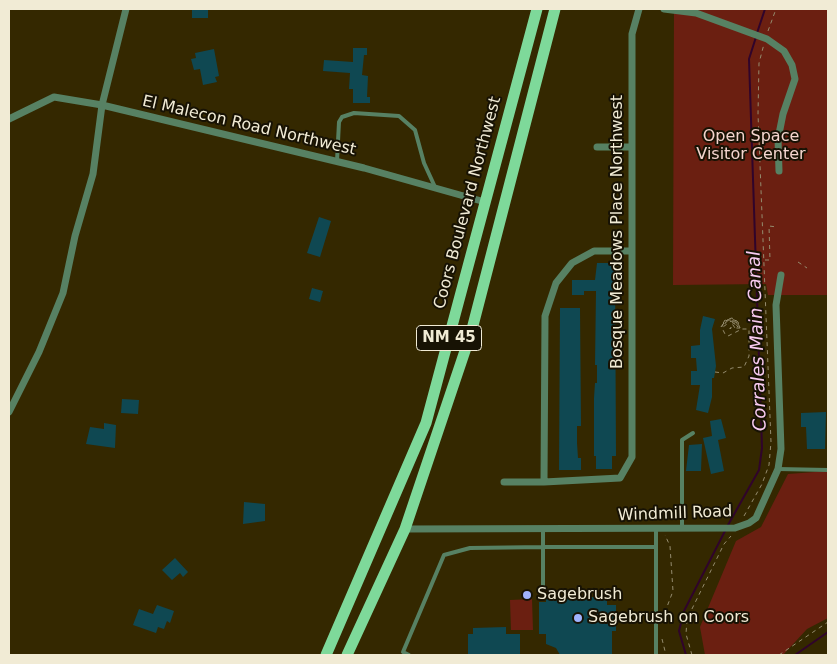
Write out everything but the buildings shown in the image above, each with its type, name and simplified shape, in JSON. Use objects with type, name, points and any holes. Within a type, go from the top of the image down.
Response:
[{"type":"main road","name":"Coors Boulevard Northwest","points":[[326,655],[426,423],[537,9]]},
{"type":"main road","name":"NM 45","points":[[349,654],[405,529],[471,333],[555,9]]},
{"type":"street","points":[[9,412],[39,352],[63,293],[75,236],[93,174],[102,106],[126,9]]},
{"type":"street","name":"Bosque Meadows Place Northwest","points":[[544,482],[620,478],[632,457],[632,34],[639,9]]},
{"type":"street","points":[[664,9],[695,11],[744,32],[767,39],[784,51],[792,65],[795,80],[778,140],[779,170]]},
{"type":"street","name":"El Malecon Road Northwest","points":[[9,119],[54,98],[102,106],[336,161],[485,202]]},
{"type":"street","points":[[597,147],[631,147]]},
{"type":"street","points":[[504,482],[544,482],[545,316],[556,282],[572,263],[594,252],[631,251]]},
{"type":"street","name":"Windmill Road","points":[[405,529],[682,529],[720,526],[737,527],[756,518],[778,469],[781,449],[776,305],[781,275]]},
{"type":"lane","points":[[336,161],[339,122],[342,117],[354,113],[399,116],[414,130],[424,163],[435,188]]},
{"type":"lane","points":[[682,529],[682,440],[693,433]]},
{"type":"lane","points":[[778,469],[828,470]]},
{"type":"lane","points":[[543,529],[543,589]]},
{"type":"lane","points":[[656,655],[656,547],[660,529]]},
{"type":"lane","points":[[409,655],[403,652],[444,555],[470,548],[656,547]]},
{"type":"path","points":[[692,655],[686,634],[687,619],[724,544],[737,527],[762,484],[770,465],[771,442],[758,114],[758,63],[776,9]]},
{"type":"path","points":[[765,260],[770,260],[769,226],[776,227]]},
{"type":"path","points":[[798,262],[807,268]]},
{"type":"path","points":[[715,372],[723,374],[732,368],[744,367],[749,356],[749,330],[742,330],[728,336],[723,330],[723,326],[724,322],[731,320],[723,327],[731,321],[738,327],[732,320],[736,322],[740,328],[738,324],[735,320],[731,319],[725,321],[721,326],[722,324],[727,319],[732,318],[735,319],[739,324],[740,328],[736,328],[732,322],[735,328],[731,328]]},
{"type":"path","points":[[660,529],[670,546],[673,591],[662,622]]},
{"type":"path","points":[[779,655],[828,622]]},
{"type":"path","points":[[662,637],[666,655]]},
{"type":"green space","name":"Open Space Visitor Center","points":[[674,9],[828,9],[828,295],[768,295],[766,284],[673,285]]},
{"type":"green space","points":[[828,471],[828,618],[807,629],[783,655],[705,655],[700,627],[736,541],[761,527],[788,474]]},
{"type":"green space","points":[[532,599],[533,630],[511,630],[510,600]]},
{"type":"waterway","name":"Corrales Main Canal","points":[[757,33],[765,9]]},
{"type":"waterway","name":"Corrales Main Canal","points":[[728,525],[759,470],[762,448],[749,59],[756,37]]},
{"type":"waterway","name":"Corrales Main Canal","points":[[686,655],[679,631],[684,611],[726,529]]},
{"type":"waterway","points":[[795,655],[828,632]]},
{"type":"place","name":"Sagebrush","points":[[527,595]]},
{"type":"place","name":"Sagebrush on Coors","points":[[578,618]]}]
